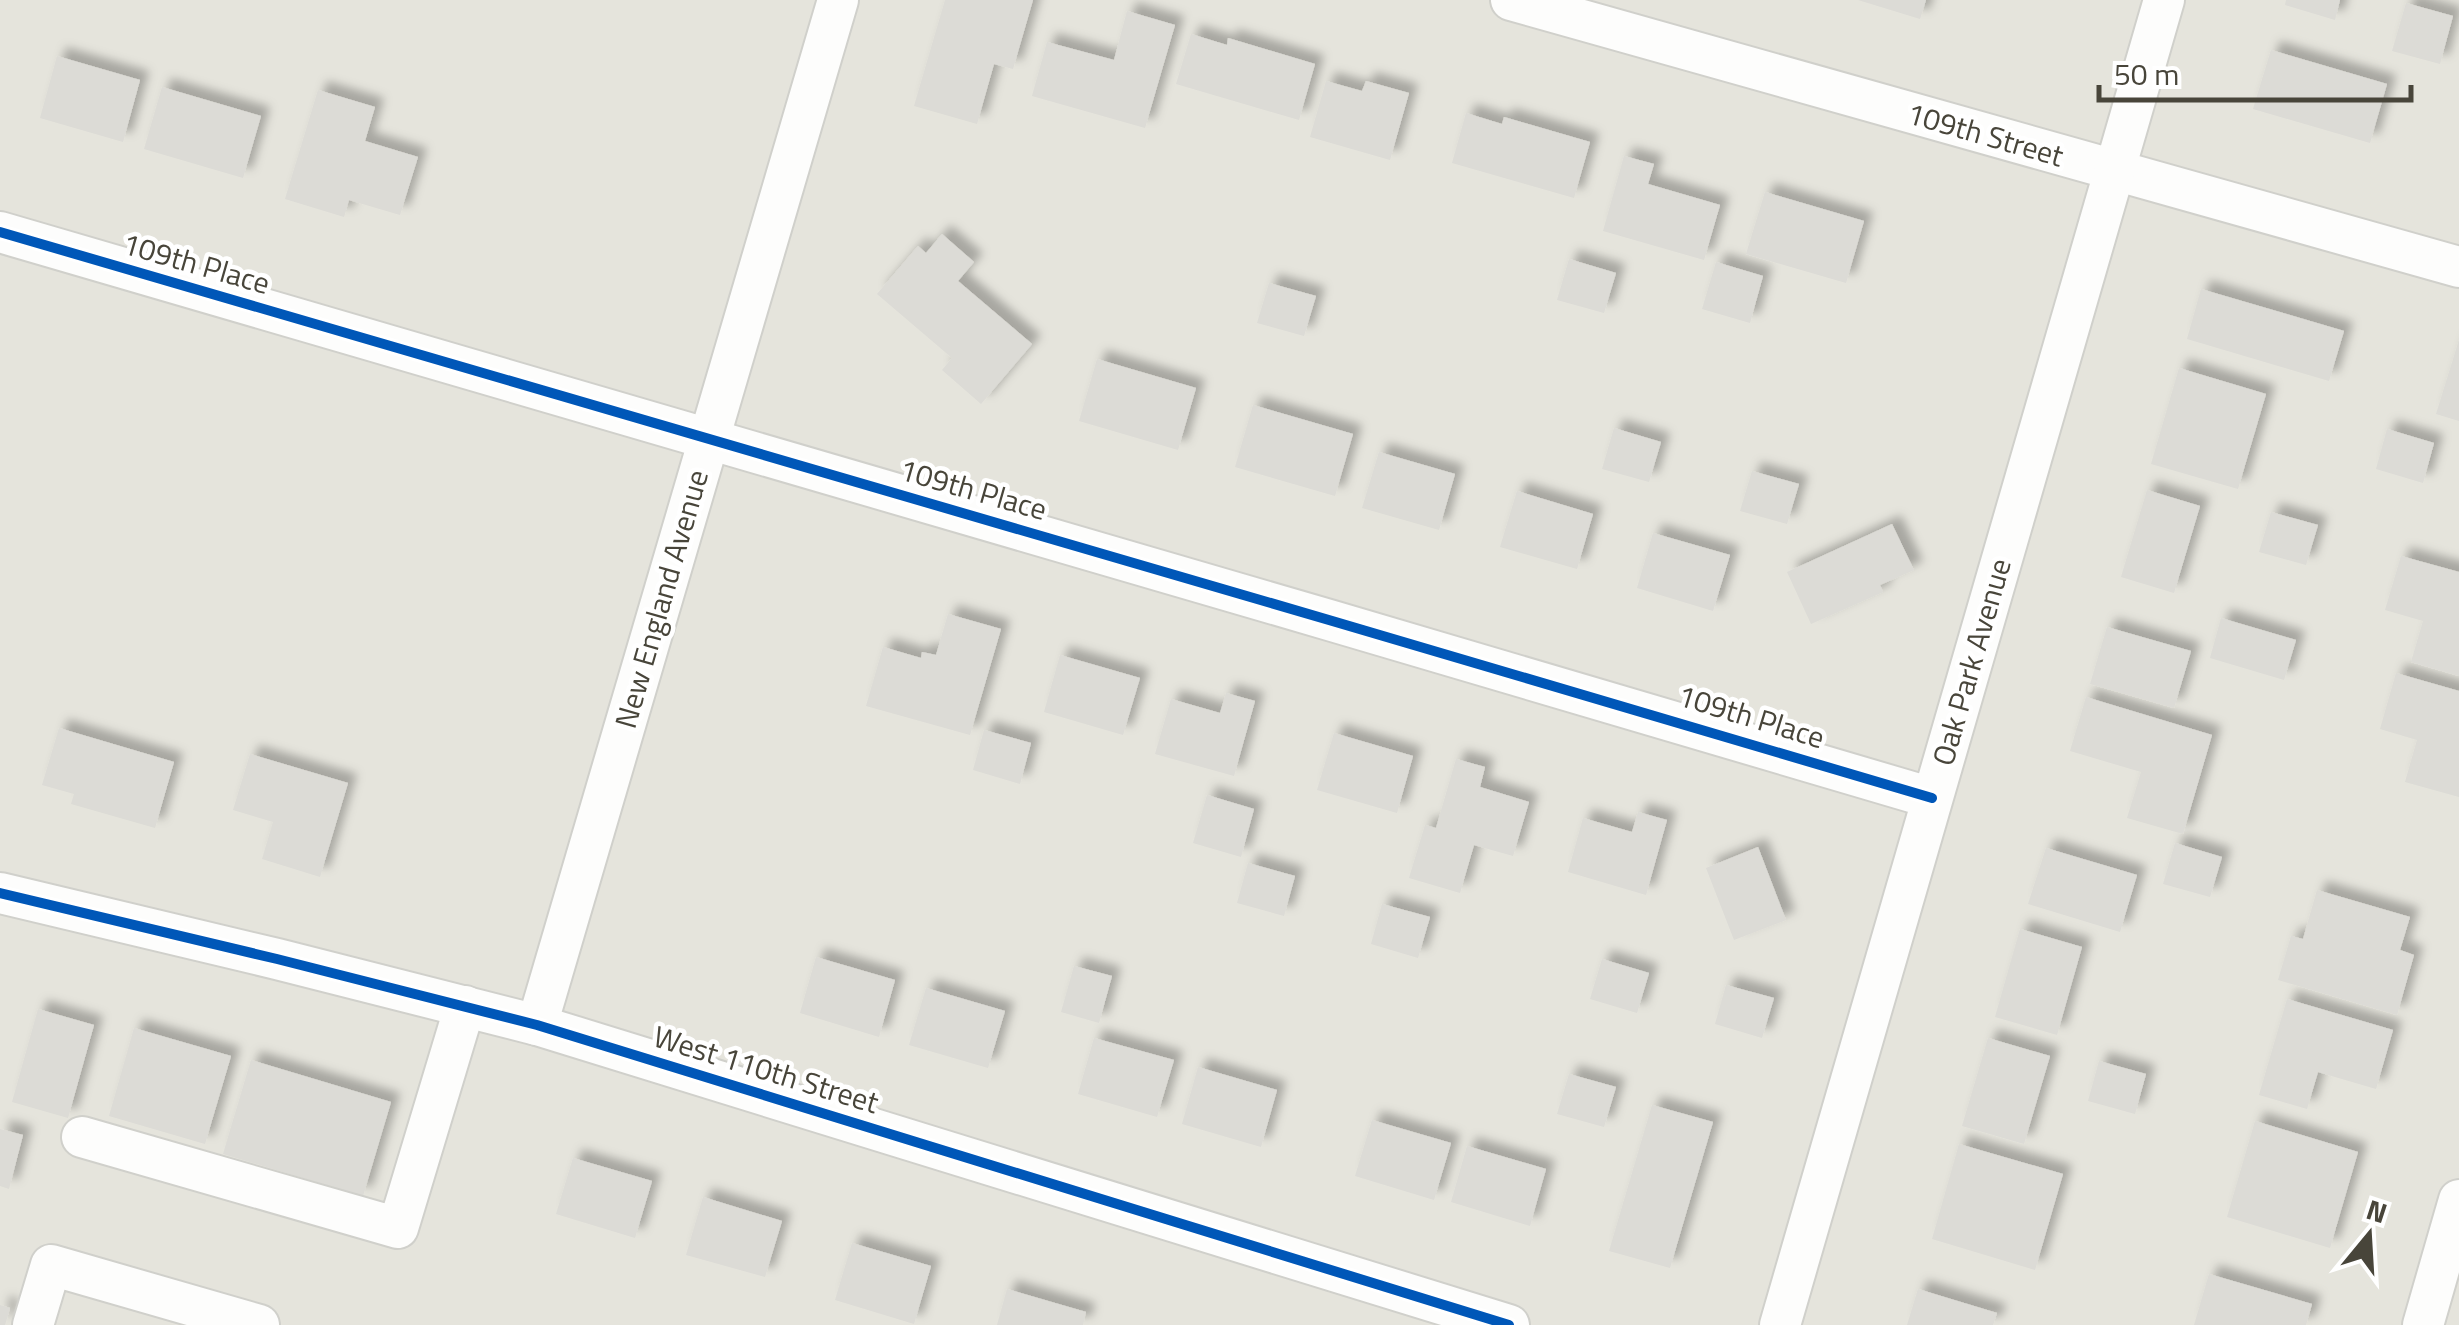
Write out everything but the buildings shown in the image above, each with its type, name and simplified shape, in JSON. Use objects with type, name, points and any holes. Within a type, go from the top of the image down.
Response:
[{"type":"street","name":"New England Avenue","points":[[537,1025],[838,0]]},
{"type":"street","name":"109th Street","points":[[1511,0],[2459,267]]},
{"type":"street","name":"Oak Park Avenue","points":[[1780,1325],[2164,0]]},
{"type":"street","name":"109th Place","points":[[0,232],[708,441],[1346,622],[1932,798]]},
{"type":"street","name":"West 110th Street","points":[[0,892],[537,1025],[1509,1325]]},
{"type":"street","points":[[82,1137],[398,1228],[465,1006]]},
{"type":"street","points":[[2423,1325],[2459,1200]]},
{"type":"street","points":[[34,1325],[52,1265],[259,1325]]},
{"type":"shaded area","points":[[0,0],[2459,0],[2459,1325],[0,1325]]},
{"type":"cycle path","points":[[0,232],[1932,798]]},
{"type":"cycle path","points":[[0,893],[537,1025],[1509,1325]]}]
